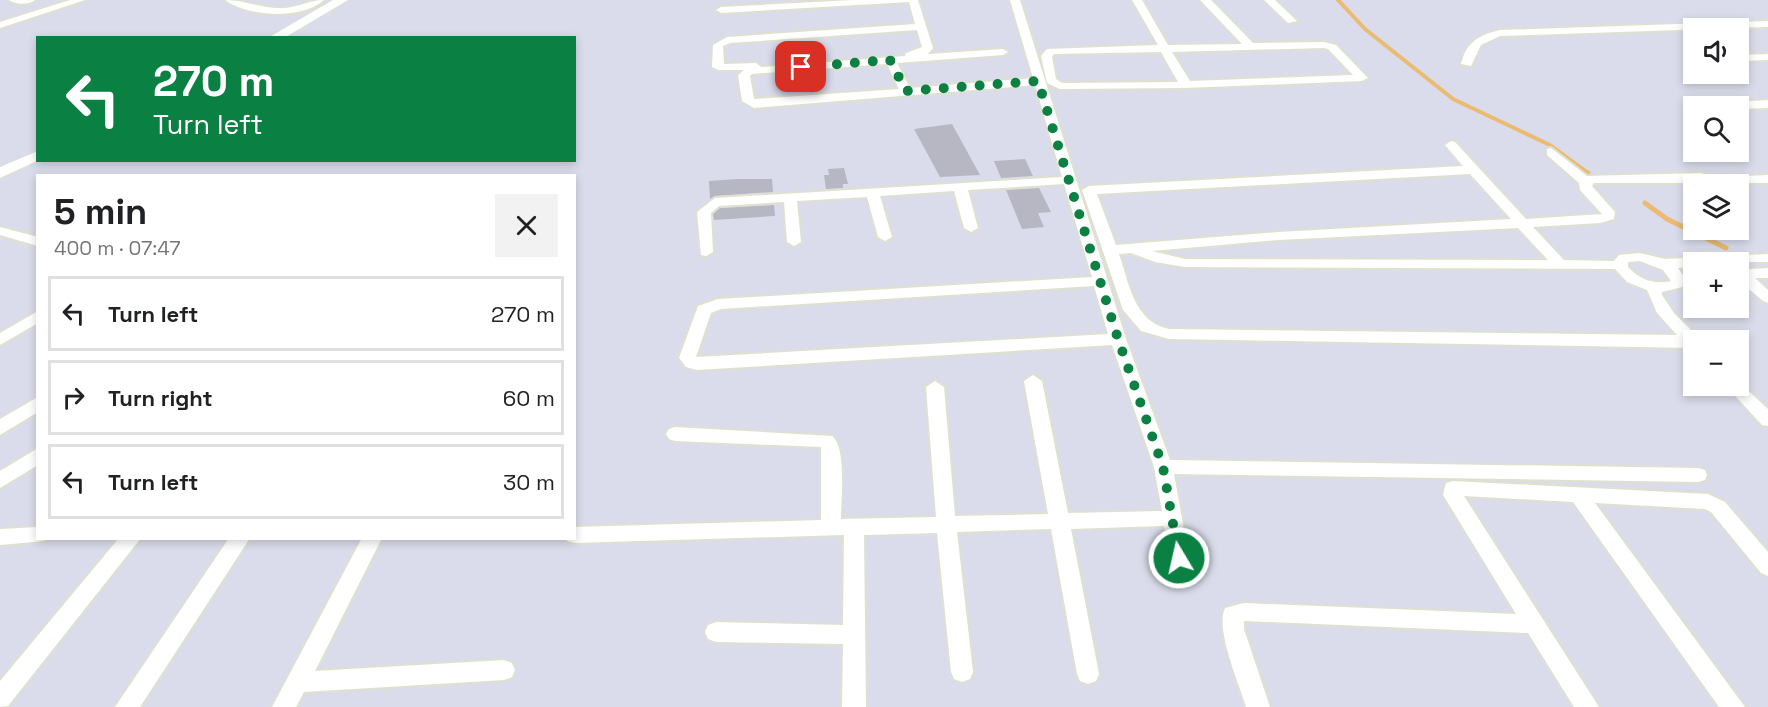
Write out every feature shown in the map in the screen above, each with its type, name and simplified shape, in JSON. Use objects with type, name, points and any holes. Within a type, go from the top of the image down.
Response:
[{"type":"street","points":[[14,0],[30,0]]},
{"type":"street","points":[[0,24],[80,0]]},
{"type":"street","points":[[230,0],[252,2],[290,13],[319,0]]},
{"type":"street","points":[[278,36],[342,0]]},
{"type":"street","points":[[721,10],[907,0]]},
{"type":"street","points":[[913,0],[922,27],[928,48],[918,54],[729,68],[717,65],[718,45],[727,40],[922,27]]},
{"type":"street","points":[[1015,0],[1099,281],[1163,467],[1182,574]]},
{"type":"street","points":[[1137,0],[1163,49],[1186,85]]},
{"type":"street","points":[[1205,0],[1251,46]]},
{"type":"street","points":[[1269,0],[1292,21]]},
{"type":"street","points":[[1467,64],[1471,48],[1478,40],[1500,33],[1768,24]]},
{"type":"street","points":[[1251,46],[1330,46],[1363,77],[1186,85],[1060,86],[1051,81],[1046,57],[1051,51],[1251,46]]},
{"type":"street","points":[[1003,52],[749,71],[744,75],[744,86],[748,101],[754,104],[1038,81]]},
{"type":"street","points":[[1749,58],[1768,57]]},
{"type":"street","points":[[890,60],[906,91]]},
{"type":"street","points":[[1749,105],[1768,104]]},
{"type":"street","points":[[1451,145],[1470,170],[1561,266]]},
{"type":"street","points":[[1551,152],[1586,182]]},
{"type":"street","points":[[0,173],[36,156]]},
{"type":"street","points":[[1470,170],[1089,190],[1131,310],[1137,320],[1149,330],[1169,334],[1683,342]]},
{"type":"street","points":[[1708,174],[1768,170]]},
{"type":"street","points":[[1586,182],[1602,178],[1683,177]]},
{"type":"street","points":[[1749,179],[1768,178]]},
{"type":"street","points":[[706,252],[704,212],[709,205],[790,197],[1070,180]]},
{"type":"street","points":[[1111,249],[1279,236],[1605,218],[1608,212],[1585,187],[1586,182]]},
{"type":"street","points":[[960,187],[970,228]]},
{"type":"street","points":[[872,192],[885,237]]},
{"type":"street","points":[[790,197],[794,242]]},
{"type":"street","points":[[0,231],[36,241]]},
{"type":"street","points":[[1279,236],[1281,251],[1296,264]]},
{"type":"street","points":[[1132,249],[1173,262],[1619,265],[1629,276],[1654,286],[1671,287],[1683,281]]},
{"type":"street","points":[[1619,265],[1624,258],[1631,256],[1663,264],[1768,258]]},
{"type":"street","points":[[1663,264],[1683,278]]},
{"type":"street","points":[[1749,274],[1768,273]]},
{"type":"street","points":[[1099,281],[718,304],[704,310],[687,358],[697,364],[1118,339]]},
{"type":"street","points":[[1749,282],[1768,298]]},
{"type":"street","points":[[1654,286],[1653,296],[1683,331]]},
{"type":"street","points":[[0,340],[36,317]]},
{"type":"street","points":[[1033,381],[1088,674]]},
{"type":"street","points":[[935,387],[946,523],[962,672]]},
{"type":"street","points":[[1745,396],[1768,420]]},
{"type":"street","points":[[0,428],[36,404]]},
{"type":"street","points":[[675,434],[826,441],[830,444],[832,455],[831,527]]},
{"type":"street","points":[[0,481],[36,456]]},
{"type":"street","points":[[1163,467],[1698,475]]},
{"type":"street","points":[[1587,707],[1451,490],[1455,487],[1711,502],[1718,507],[1768,567]]},
{"type":"street","points":[[1579,496],[1733,707]]},
{"type":"street","points":[[576,535],[1173,518]]},
{"type":"street","points":[[854,526],[854,707]]},
{"type":"street","points":[[3,540],[36,535]]},
{"type":"street","points":[[0,698],[129,540]]},
{"type":"street","points":[[127,707],[239,540]]},
{"type":"street","points":[[284,707],[371,540]]},
{"type":"street","points":[[1258,707],[1233,629],[1233,615],[1244,612],[1533,624]]},
{"type":"street","points":[[716,632],[853,635]]},
{"type":"street","points":[[297,682],[504,670]]},
{"type":"building","points":[[952,124],[980,175],[940,177],[914,129]]},
{"type":"building","points":[[1025,159],[1033,176],[1001,178],[994,161]]},
{"type":"building","points":[[844,168],[848,184],[843,184],[843,188],[826,189],[824,175],[829,175],[828,169]]},
{"type":"building","points":[[772,179],[773,192],[715,196],[710,199],[709,181]]},
{"type":"building","points":[[1039,188],[1051,212],[1038,213],[1044,227],[1022,229],[1006,190]]},
{"type":"building","points":[[774,205],[775,216],[714,220],[713,214],[720,208]]},
{"type":"waterway","points":[[1338,0],[1365,29],[1453,99],[1550,145],[1588,173],[1586,172]]},
{"type":"waterway","points":[[1645,203],[1667,219],[1726,248]]},
{"type":"route","points":[[801,67],[890,60],[906,91],[1038,81],[1088,237],[1099,281],[1163,467],[1179,558]]}]
